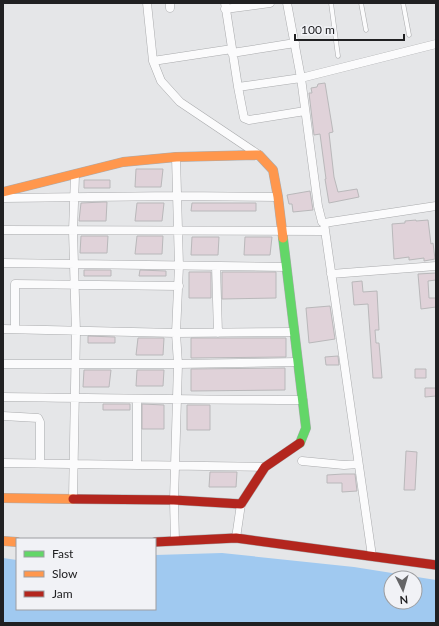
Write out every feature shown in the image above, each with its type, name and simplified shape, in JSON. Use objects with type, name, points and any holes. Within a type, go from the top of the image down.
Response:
[{"type":"street","points":[[147,3],[153,61],[161,81],[180,102],[258,155],[273,170],[278,197],[306,428],[300,443],[265,467],[241,504],[236,538]]},
{"type":"street","points":[[270,3],[225,6],[244,118],[249,120],[305,111]]},
{"type":"street","points":[[287,3],[301,78],[318,206],[324,227],[372,556]]},
{"type":"street","points":[[153,61],[295,43]]},
{"type":"street","points":[[238,87],[301,78],[436,44]]},
{"type":"street","points":[[3,192],[123,162],[176,157],[258,155]]},
{"type":"street","points":[[175,541],[174,500],[178,400],[176,333],[179,286],[176,157]]},
{"type":"street","points":[[73,499],[76,332],[73,230],[75,175]]},
{"type":"street","points":[[3,198],[177,196],[278,197]]},
{"type":"street","points":[[3,230],[283,231],[324,227],[436,206]]},
{"type":"street","points":[[3,263],[286,268]]},
{"type":"street","points":[[216,266],[218,333]]},
{"type":"street","points":[[331,274],[436,266]]},
{"type":"street","points":[[15,329],[15,284],[179,286]]},
{"type":"street","points":[[3,329],[76,332],[294,332]]},
{"type":"street","points":[[3,364],[297,362]]},
{"type":"street","points":[[3,397],[178,400],[303,400]]},
{"type":"street","points":[[137,399],[137,465]]},
{"type":"street","points":[[3,416],[38,418],[40,422],[40,463]]},
{"type":"street","points":[[302,461],[344,465],[358,464]]},
{"type":"street","points":[[3,463],[265,467]]},
{"type":"street","points":[[3,498],[174,500],[241,504]]},
{"type":"street","points":[[156,542],[236,538],[436,565]]},
{"type":"street","points":[[3,541],[16,542]]},
{"type":"lane","points":[[331,3],[338,56]]},
{"type":"lane","points":[[361,3],[366,30]]},
{"type":"lane","points":[[404,3],[409,35]]},
{"type":"water","points":[[222,553],[354,567],[383,572],[383,610],[423,610],[423,578],[436,580],[436,623],[3,623],[3,558],[16,560],[16,610],[156,610],[156,555]]},
{"type":"building","points":[[325,83],[333,132],[329,133],[334,177],[338,192],[357,189],[359,197],[329,203],[320,134],[314,135],[309,93],[312,93],[311,88],[317,87],[318,84]]},
{"type":"building","points":[[136,169],[163,169],[161,187],[135,187]]},
{"type":"building","points":[[84,180],[110,180],[110,188],[84,188]]},
{"type":"building","points":[[310,191],[313,210],[293,212],[292,204],[289,204],[287,195]]},
{"type":"building","points":[[107,202],[106,221],[79,221],[81,203]]},
{"type":"building","points":[[137,203],[164,203],[162,221],[135,221]]},
{"type":"building","points":[[192,203],[256,203],[256,211],[191,211]]},
{"type":"building","points":[[416,220],[428,220],[431,244],[433,243],[435,259],[424,261],[424,258],[409,260],[409,257],[394,259],[392,224]]},
{"type":"building","points":[[81,236],[108,236],[107,253],[80,253]]},
{"type":"building","points":[[137,236],[163,236],[162,254],[135,254]]},
{"type":"building","points":[[192,237],[219,237],[218,255],[191,255]]},
{"type":"building","points":[[245,237],[272,237],[270,255],[244,255]]},
{"type":"building","points":[[84,270],[111,270],[111,276],[84,276]]},
{"type":"building","points":[[140,270],[166,271],[166,276],[139,276]]},
{"type":"building","points":[[189,272],[211,272],[211,298],[189,298]]},
{"type":"building","points":[[222,272],[276,272],[276,298],[222,299]]},
{"type":"building","points":[[436,273],[436,280],[428,281],[429,298],[436,298],[436,307],[421,309],[418,274]]},
{"type":"building","points":[[362,281],[363,292],[377,291],[379,330],[375,330],[376,343],[379,343],[382,378],[373,378],[368,304],[354,305],[352,282]]},
{"type":"building","points":[[330,306],[335,339],[309,343],[306,308]]},
{"type":"building","points":[[88,336],[115,337],[115,343],[88,343]]},
{"type":"building","points":[[138,338],[164,338],[163,355],[136,355]]},
{"type":"building","points":[[191,338],[286,338],[286,357],[191,358]]},
{"type":"building","points":[[338,356],[339,365],[326,365],[325,357]]},
{"type":"building","points":[[285,368],[285,390],[191,391],[191,369]]},
{"type":"building","points":[[415,369],[426,369],[426,378],[415,378]]},
{"type":"building","points":[[84,370],[111,370],[109,387],[83,387]]},
{"type":"building","points":[[137,370],[164,370],[163,386],[136,386]]},
{"type":"building","points":[[425,388],[436,388],[436,396],[425,397]]},
{"type":"building","points":[[103,404],[130,404],[130,410],[103,410]]},
{"type":"building","points":[[142,404],[164,405],[164,429],[142,429]]},
{"type":"building","points":[[187,405],[210,405],[210,430],[187,430]]},
{"type":"building","points":[[406,451],[417,452],[415,490],[404,490]]},
{"type":"building","points":[[210,472],[237,472],[236,487],[209,487]]},
{"type":"building","points":[[355,474],[357,491],[342,492],[342,483],[327,483],[327,475]]},
{"type":"traffic: fast","points":[[283,238],[306,428],[300,443]]},
{"type":"traffic: slow","points":[[3,192],[123,162],[176,157],[259,155],[273,170],[283,238]]},
{"type":"traffic: slow","points":[[3,498],[73,499]]},
{"type":"traffic: slow","points":[[3,541],[16,542]]},
{"type":"traffic: jam","points":[[73,499],[174,500],[241,504],[265,467],[300,443]]},
{"type":"traffic: jam","points":[[156,542],[236,538],[436,565]]}]
